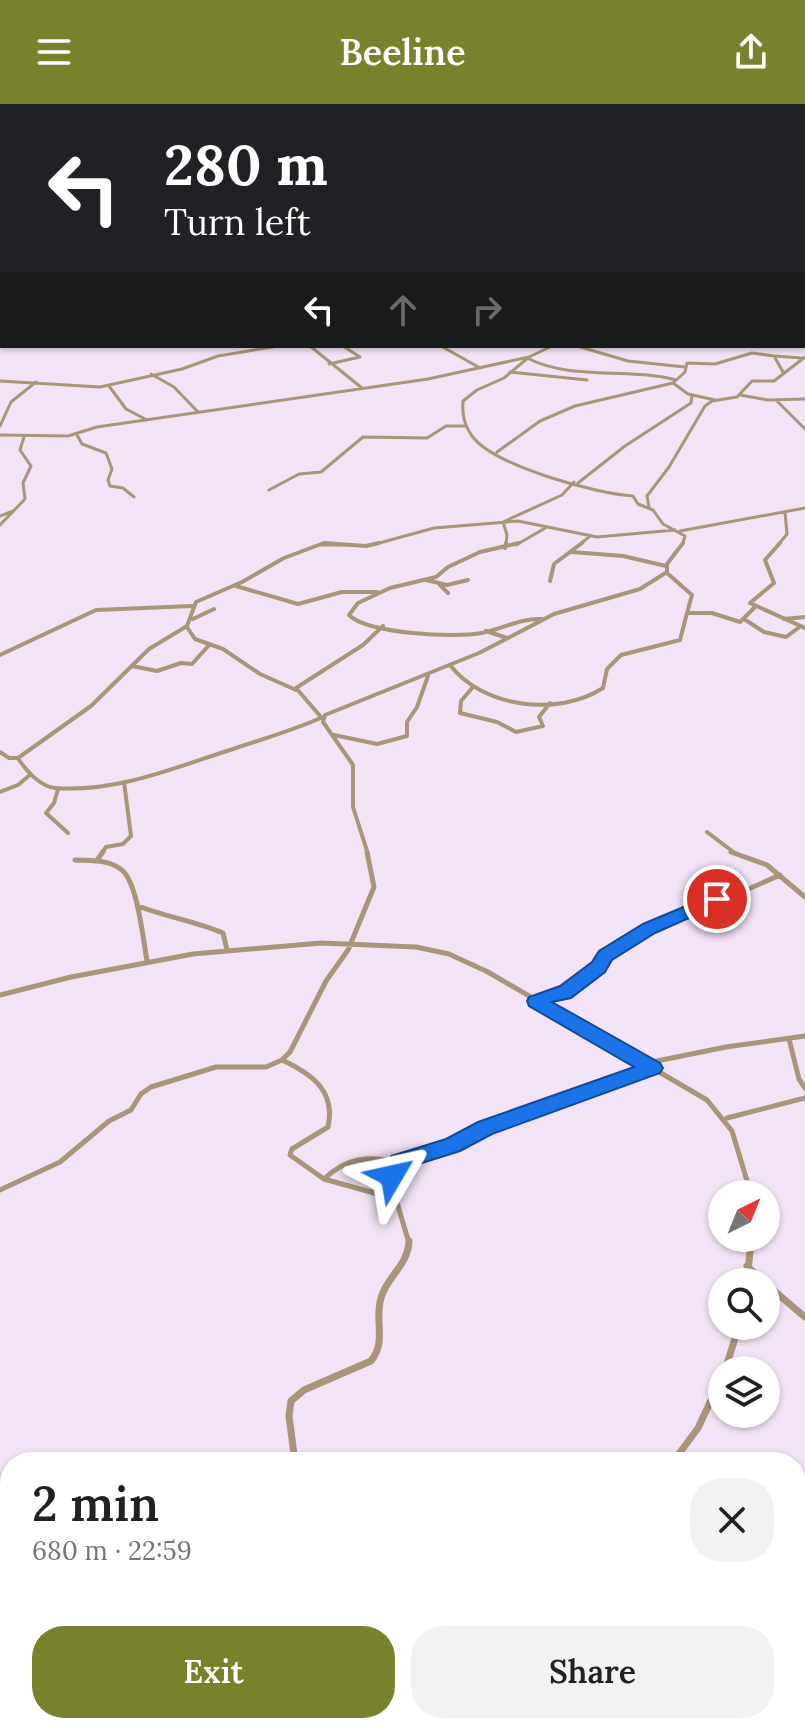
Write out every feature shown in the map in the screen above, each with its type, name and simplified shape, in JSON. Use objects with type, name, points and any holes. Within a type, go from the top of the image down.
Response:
[{"type":"street","points":[[229,348],[234,353]]},
{"type":"street","points":[[0,381],[109,386],[182,369],[213,357],[265,348]]},
{"type":"street","points":[[312,348],[363,389]]},
{"type":"street","points":[[329,364],[360,357],[346,348]]},
{"type":"street","points":[[445,348],[481,368]]},
{"type":"street","points":[[0,435],[77,435],[88,428],[363,389],[481,368],[528,357],[548,348]]},
{"type":"street","points":[[584,348],[628,361],[685,367]]},
{"type":"street","points":[[748,353],[754,348]]},
{"type":"street","points":[[497,452],[540,421],[573,407],[675,382],[685,372],[687,363],[718,363],[759,351],[774,356],[804,358]]},
{"type":"street","points":[[774,356],[783,372]]},
{"type":"street","points":[[528,357],[501,380],[474,390],[463,401],[461,408],[466,426],[474,439],[541,477],[576,482],[614,495],[630,494],[638,504],[650,508]]},
{"type":"street","points":[[528,357],[533,362],[555,367],[660,374],[692,395],[704,395],[715,400]]},
{"type":"street","points":[[740,395],[752,381],[774,381],[804,358]]},
{"type":"street","points":[[510,372],[587,380]]},
{"type":"street","points":[[150,374],[174,387],[198,412]]},
{"type":"street","points":[[0,426],[11,402],[36,382]]},
{"type":"street","points":[[109,386],[126,409],[148,420]]},
{"type":"street","points":[[691,403],[692,395]]},
{"type":"street","points":[[450,665],[456,675],[491,697],[550,703],[582,700],[603,688],[606,673],[614,662],[630,653],[680,640],[692,595],[667,573],[666,566],[685,541],[684,535],[663,524],[650,508],[647,496],[669,467],[705,406],[715,400],[740,395],[805,399]]},
{"type":"street","points":[[776,399],[805,429]]},
{"type":"street","points":[[503,522],[563,494],[624,446],[691,403],[705,406]]},
{"type":"street","points":[[269,490],[299,474],[320,472],[363,437],[427,438],[446,426],[466,426]]},
{"type":"street","points":[[77,435],[82,444],[106,453],[112,470],[108,480],[110,486],[123,488],[134,497]]},
{"type":"street","points":[[0,525],[25,499],[23,483],[31,468],[20,450],[24,437]]},
{"type":"street","points":[[0,655],[96,610],[193,606],[278,561],[322,543],[366,546],[434,528],[526,521],[590,536],[624,536],[805,508]]},
{"type":"street","points":[[0,516],[18,509]]},
{"type":"street","points":[[785,512],[787,534],[766,558],[774,583],[751,601],[755,607],[803,627]]},
{"type":"street","points":[[503,522],[507,535],[505,548]]},
{"type":"street","points":[[425,580],[480,552],[505,548],[548,527]]},
{"type":"street","points":[[550,581],[554,564],[590,536]]},
{"type":"street","points":[[572,552],[623,556],[666,566]]},
{"type":"street","points":[[18,758],[31,774],[58,789],[124,782],[277,737],[428,676],[543,619],[636,591],[667,573]]},
{"type":"street","points":[[448,593],[440,585],[414,580],[358,603],[349,615],[355,621],[414,633],[474,634],[518,619],[543,619]]},
{"type":"street","points":[[440,585],[468,580]]},
{"type":"street","points":[[235,586],[298,604],[342,592],[382,591]]},
{"type":"street","points":[[192,619],[193,606]]},
{"type":"street","points":[[687,613],[712,613],[737,622],[755,607]]},
{"type":"street","points":[[0,752],[9,758],[18,758],[85,710],[153,646],[187,626],[192,619],[214,609]]},
{"type":"street","points":[[783,619],[805,617]]},
{"type":"street","points":[[744,619],[764,632],[786,637],[803,627]]},
{"type":"street","points":[[0,1190],[60,1162],[109,1121],[131,1110],[141,1094],[151,1087],[216,1067],[259,1068],[282,1060],[299,1037],[326,981],[351,943],[374,880],[353,807],[353,765],[323,722],[323,717],[296,690],[266,678],[241,659],[195,639],[187,626]]},
{"type":"street","points":[[296,690],[370,639],[383,626]]},
{"type":"street","points":[[486,631],[508,638]]},
{"type":"street","points":[[132,666],[150,672],[169,671],[181,663],[192,664],[210,644]]},
{"type":"street","points":[[333,735],[377,744],[407,736],[407,722],[417,707],[428,676]]},
{"type":"street","points":[[473,687],[461,701],[460,713],[497,722],[516,732],[543,726],[539,717],[550,703]]},
{"type":"street","points":[[1,792],[18,785],[31,774]]},
{"type":"street","points":[[97,860],[106,847],[123,844],[131,836],[124,782]]},
{"type":"street","points":[[58,789],[54,803],[46,813],[68,833]]},
{"type":"street","points":[[707,832],[732,852],[761,862],[805,897]]},
{"type":"street","points":[[75,860],[109,862],[124,872],[137,905],[147,961]]},
{"type":"street","points":[[536,1001],[554,993],[564,993],[599,967],[606,955],[649,928],[701,903],[735,895],[780,875]]},
{"type":"street","points":[[137,905],[160,915],[194,921],[225,934],[227,950]]},
{"type":"street","points":[[0,995],[147,961],[227,950],[351,943],[399,945],[449,954],[488,972],[707,1100],[727,1118],[748,1180]]},
{"type":"street","points":[[324,1179],[337,1167],[353,1159],[369,1156],[398,1162],[452,1146],[485,1128],[649,1066],[726,1047],[805,1036]]},
{"type":"street","points":[[789,1039],[799,1079],[805,1088]]},
{"type":"street","points":[[282,1060],[310,1073],[321,1083],[332,1117],[328,1127],[290,1152],[301,1164],[324,1179],[392,1198]]},
{"type":"street","points":[[727,1118],[805,1098]]},
{"type":"street","points":[[296,1452],[289,1417],[291,1401],[297,1394],[371,1361],[377,1355],[382,1333],[379,1303],[403,1269],[409,1251],[407,1231],[392,1198],[392,1176],[398,1162]]},
{"type":"street","points":[[747,1266],[749,1252]]},
{"type":"street","points":[[780,1296],[805,1317]]},
{"type":"street","points":[[680,1452],[698,1428],[708,1407]]},
{"type":"route","points":[[392,1176],[398,1162],[452,1146],[485,1128],[653,1068],[536,1001],[554,993],[564,993],[599,967],[606,955],[649,928],[701,903],[717,899]]}]
